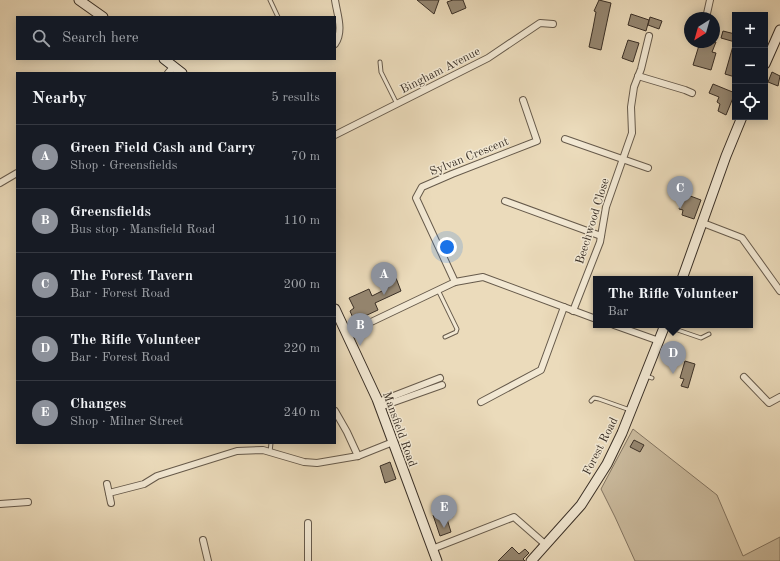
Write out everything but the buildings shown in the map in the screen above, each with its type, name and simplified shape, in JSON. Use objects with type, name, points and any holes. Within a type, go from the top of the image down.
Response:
[{"type":"street","points":[[79,0],[102,16]]},
{"type":"street","points":[[335,0],[340,27],[339,38],[336,42]]},
{"type":"street","points":[[707,12],[710,0]]},
{"type":"street","name":"Bingham Avenue","points":[[336,134],[488,58],[540,22],[552,24]]},
{"type":"street","points":[[768,57],[780,30]]},
{"type":"street","name":"Beechwood Close","points":[[573,311],[601,236],[606,207],[632,134],[631,107],[634,87],[641,69],[650,36]]},
{"type":"street","points":[[165,60],[181,72]]},
{"type":"street","points":[[169,72],[174,66]]},
{"type":"street","points":[[638,76],[692,93]]},
{"type":"street","name":"Sylvan Crescent","points":[[455,282],[416,198],[422,187],[537,141],[523,100]]},
{"type":"street","points":[[683,276],[726,156],[741,120]]},
{"type":"street","points":[[565,139],[648,168]]},
{"type":"street","points":[[0,182],[16,174]]},
{"type":"street","points":[[505,201],[601,236]]},
{"type":"street","points":[[703,223],[742,238],[780,291]]},
{"type":"street","points":[[346,334],[455,282],[482,277],[593,318]]},
{"type":"street","points":[[481,402],[541,370],[564,307]]},
{"type":"street","name":"Mansfield Road","points":[[336,311],[379,404],[437,561]]},
{"type":"street","points":[[622,328],[659,341]]},
{"type":"street","name":"Forest Road","points":[[531,561],[580,505],[607,464],[631,410],[648,377],[664,328]]},
{"type":"street","points":[[379,404],[440,378]]},
{"type":"street","points":[[744,378],[769,403],[780,397]]},
{"type":"street","points":[[379,404],[442,385]]},
{"type":"street","points":[[336,413],[358,456]]},
{"type":"street","points":[[109,493],[144,484],[157,476],[237,452],[263,450],[304,462],[317,463],[358,456],[392,442]]},
{"type":"street","points":[[107,484],[111,503]]},
{"type":"street","points":[[0,504],[28,502]]},
{"type":"street","points":[[432,548],[514,517],[546,545]]},
{"type":"street","points":[[308,523],[308,561]]},
{"type":"street","points":[[203,540],[208,561]]},
{"type":"lane","points":[[270,0],[278,16]]},
{"type":"lane","points":[[380,62],[381,72],[397,104]]},
{"type":"lane","points":[[438,290],[457,329],[456,332],[444,337]]},
{"type":"lane","points":[[673,328],[700,338],[709,334]]},
{"type":"lane","points":[[591,401],[594,398],[631,410]]},
{"type":"lane","points":[[270,452],[271,444]]},
{"type":"shaded area","points":[[633,429],[717,495],[743,556],[780,537],[780,561],[635,561],[601,489]]},
{"type":"place","name":"The Forest Tavern","points":[[680,209]]},
{"type":"place","name":"Green Field Cash and Carry","points":[[384,295]]},
{"type":"place","name":"Greensfields","points":[[360,346]]},
{"type":"place","name":"The Rifle Volunteer","points":[[673,374]]},
{"type":"place","name":"Changes","points":[[444,528]]}]
